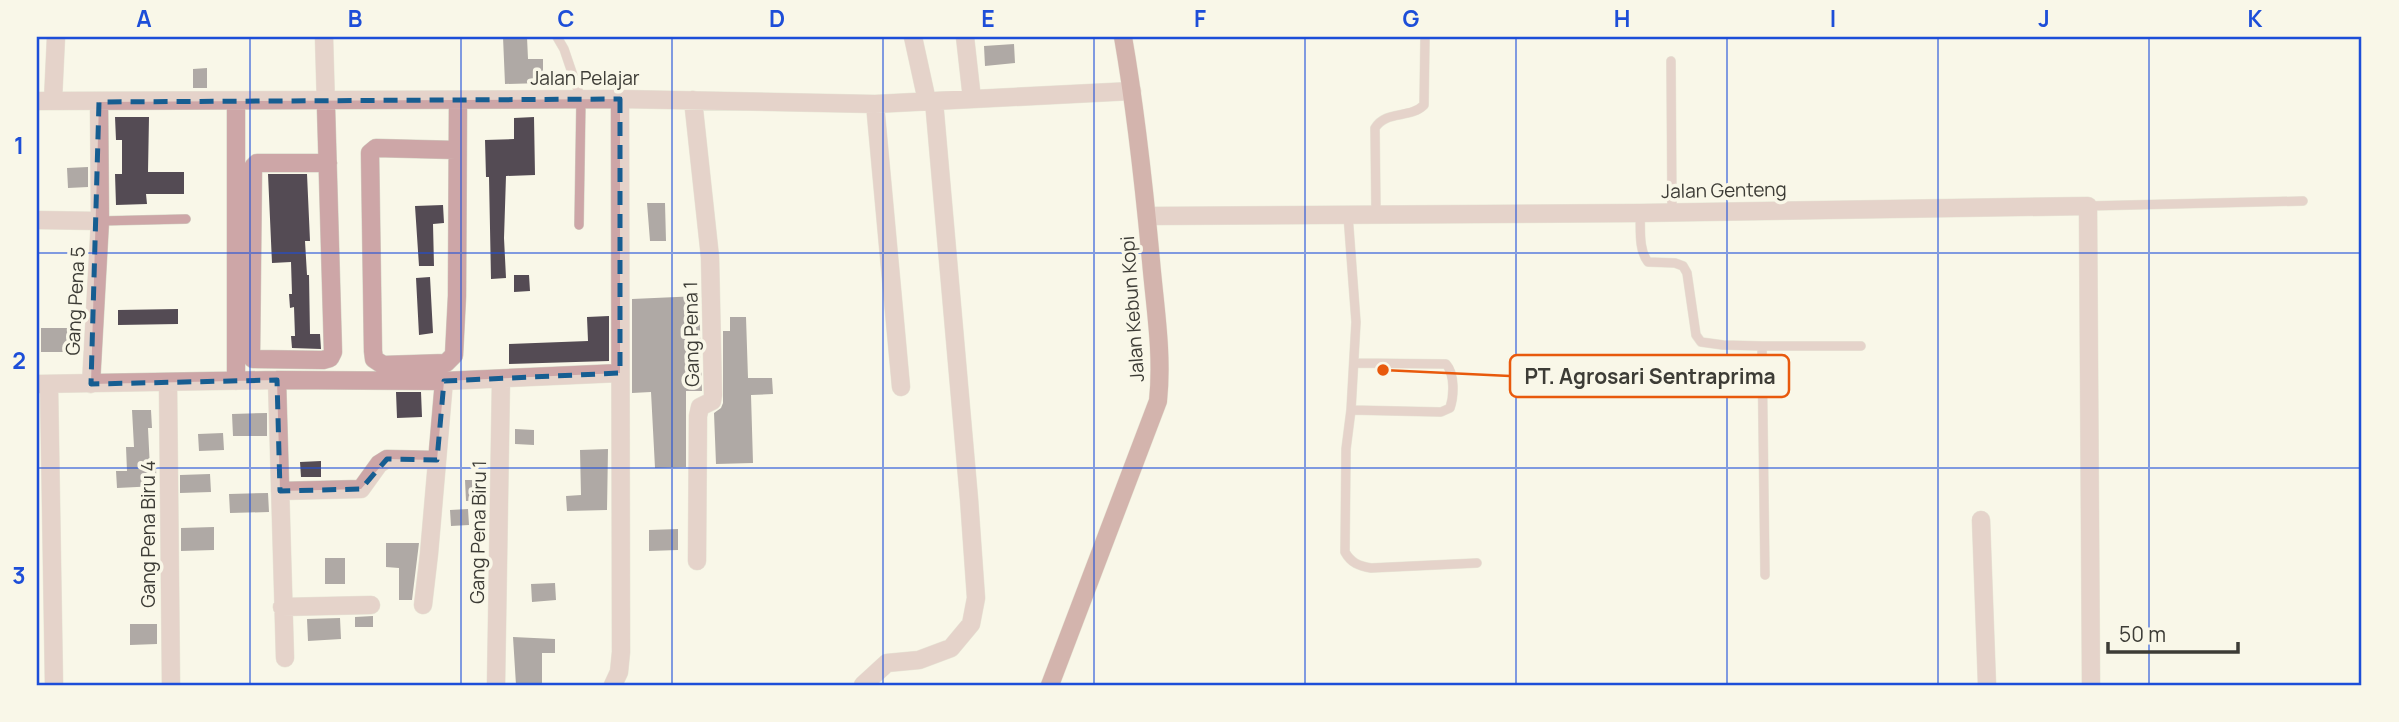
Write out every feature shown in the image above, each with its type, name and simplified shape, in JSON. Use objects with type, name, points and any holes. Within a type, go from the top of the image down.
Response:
[{"type":"main road","name":"Jalan Kebun Kopi","points":[[1050,685],[1158,401],[1161,369],[1147,216],[1123,37]]},
{"type":"street","points":[[45,100],[56,37]]},
{"type":"street","points":[[324,37],[327,100],[333,352],[330,358],[323,360],[253,359],[253,167],[257,163],[328,163]]},
{"type":"street","points":[[863,685],[887,663],[919,660],[951,648],[971,624],[976,598],[970,499],[930,101],[913,37]]},
{"type":"street","points":[[965,37],[972,99]]},
{"type":"street","name":"Jalan Pelajar","points":[[45,100],[620,99],[875,104],[1132,91]]},
{"type":"street","points":[[613,685],[619,672],[621,652],[620,99]]},
{"type":"street","points":[[456,150],[376,148],[370,153],[373,351],[374,359],[383,365],[446,363],[454,355],[458,100]]},
{"type":"street","name":"Gang Pena 1","points":[[693,100],[710,257],[713,395],[712,401],[700,407],[698,416],[697,561]]},
{"type":"street","points":[[236,101],[236,381]]},
{"type":"street","name":"Gang Pena 5","points":[[91,384],[100,220],[99,102]]},
{"type":"street","points":[[875,104],[901,387]]},
{"type":"street","points":[[2088,206],[2091,685]]},
{"type":"street","name":"Jalan Genteng","points":[[1147,216],[1640,213],[2088,206]]},
{"type":"street","points":[[37,220],[100,220]]},
{"type":"street","points":[[54,685],[43,384],[277,380],[444,381],[620,373]]},
{"type":"street","name":"Gang Pena Biru 1","points":[[496,685],[501,379]]},
{"type":"street","points":[[277,380],[285,658]]},
{"type":"street","points":[[423,605],[444,381]]},
{"type":"street","name":"Gang Pena Biru 4","points":[[168,383],[171,685]]},
{"type":"street","points":[[281,491],[361,489],[379,464],[387,458],[437,460]]},
{"type":"street","points":[[1981,520],[1987,685]]},
{"type":"street","points":[[282,607],[371,606]]},
{"type":"lane","points":[[557,37],[564,49],[581,99],[579,225]]},
{"type":"lane","points":[[1376,214],[1375,128],[1386,117],[1415,112],[1424,105],[1425,37]]},
{"type":"lane","points":[[1671,61],[1672,211]]},
{"type":"lane","name":"Jalan Genteng","points":[[2088,206],[2303,201]]},
{"type":"lane","points":[[1640,213],[1641,240],[1648,262],[1683,265],[1687,272],[1696,335],[1701,342],[1723,345],[1861,346]]},
{"type":"lane","points":[[1348,215],[1356,322],[1346,449],[1345,552],[1349,559],[1359,566],[1371,568],[1477,562]]},
{"type":"lane","points":[[100,220],[186,219]]},
{"type":"lane","points":[[1762,345],[1765,575]]},
{"type":"lane","points":[[1351,410],[1441,412],[1450,408],[1453,398],[1451,369],[1446,364],[1354,363]]},
{"type":"highlighted area","points":[[620,99],[620,373],[444,381],[437,460],[387,459],[361,489],[280,491],[277,380],[91,384],[99,102]]},
{"type":"building","points":[[503,37],[527,37],[528,59],[543,59],[543,83],[505,84]]},
{"type":"building","points":[[1014,44],[1015,63],[985,66],[984,46]]},
{"type":"building","points":[[207,68],[207,88],[193,88],[193,69]]},
{"type":"building","points":[[115,117],[149,117],[148,172],[184,172],[184,194],[146,194],[147,204],[116,205],[115,174],[122,174],[122,140],[116,140]]},
{"type":"building","points":[[534,117],[535,175],[506,176],[506,278],[491,279],[489,177],[486,177],[485,140],[514,139],[514,118]]},
{"type":"building","points":[[88,167],[88,187],[68,188],[67,168]]},
{"type":"building","points":[[268,174],[307,174],[310,241],[305,241],[309,275],[310,334],[320,334],[321,349],[292,348],[291,336],[295,336],[294,307],[290,308],[289,294],[292,294],[291,262],[272,263]]},
{"type":"building","points":[[647,203],[665,203],[666,241],[650,241]]},
{"type":"building","points":[[443,205],[444,223],[433,224],[434,266],[419,266],[415,206]]},
{"type":"building","points":[[514,275],[529,275],[530,291],[514,292]]},
{"type":"building","points":[[430,277],[433,333],[419,335],[416,278]]},
{"type":"building","points":[[699,296],[702,391],[686,391],[686,467],[655,468],[651,392],[632,393],[632,299]]},
{"type":"building","points":[[178,309],[178,324],[118,325],[118,310]]},
{"type":"building","points":[[609,316],[609,361],[509,364],[509,344],[588,341],[587,317]]},
{"type":"building","points":[[730,317],[746,317],[748,378],[772,378],[773,394],[751,395],[753,463],[716,464],[714,413],[723,403],[723,331],[730,331]]},
{"type":"building","points":[[41,328],[70,328],[70,352],[41,352]]},
{"type":"building","points":[[396,392],[421,392],[422,417],[397,418]]},
{"type":"building","points":[[132,410],[151,410],[152,428],[148,428],[150,469],[156,469],[157,486],[117,488],[116,471],[127,471],[126,447],[134,447]]},
{"type":"building","points":[[267,413],[267,436],[233,436],[232,414]]},
{"type":"building","points":[[515,429],[534,430],[534,445],[515,444]]},
{"type":"building","points":[[223,433],[224,450],[199,451],[198,434]]},
{"type":"building","points":[[608,449],[607,510],[567,511],[566,496],[581,495],[580,450]]},
{"type":"building","points":[[321,461],[321,477],[301,477],[300,462]]},
{"type":"building","points":[[210,474],[211,492],[180,493],[180,475]]},
{"type":"building","points":[[465,480],[486,480],[487,500],[466,501]]},
{"type":"building","points":[[268,493],[269,512],[230,513],[229,494]]},
{"type":"building","points":[[468,509],[469,525],[451,526],[450,510]]},
{"type":"building","points":[[214,527],[214,550],[181,551],[181,528]]},
{"type":"building","points":[[678,529],[678,550],[649,551],[649,530]]},
{"type":"building","points":[[386,543],[419,543],[412,600],[399,600],[399,568],[386,567]]},
{"type":"building","points":[[325,558],[345,558],[345,584],[325,584]]},
{"type":"building","points":[[555,583],[556,600],[532,602],[531,584]]},
{"type":"building","points":[[373,616],[373,627],[355,627],[355,617]]},
{"type":"building","points":[[340,618],[341,639],[308,641],[307,619]]},
{"type":"building","points":[[130,624],[157,624],[157,644],[130,645]]},
{"type":"building","points":[[513,637],[555,639],[555,653],[542,653],[542,685],[516,685]]},
{"type":"place","name":"PT. Agrosari Sentraprima","points":[[1383,370]]}]
